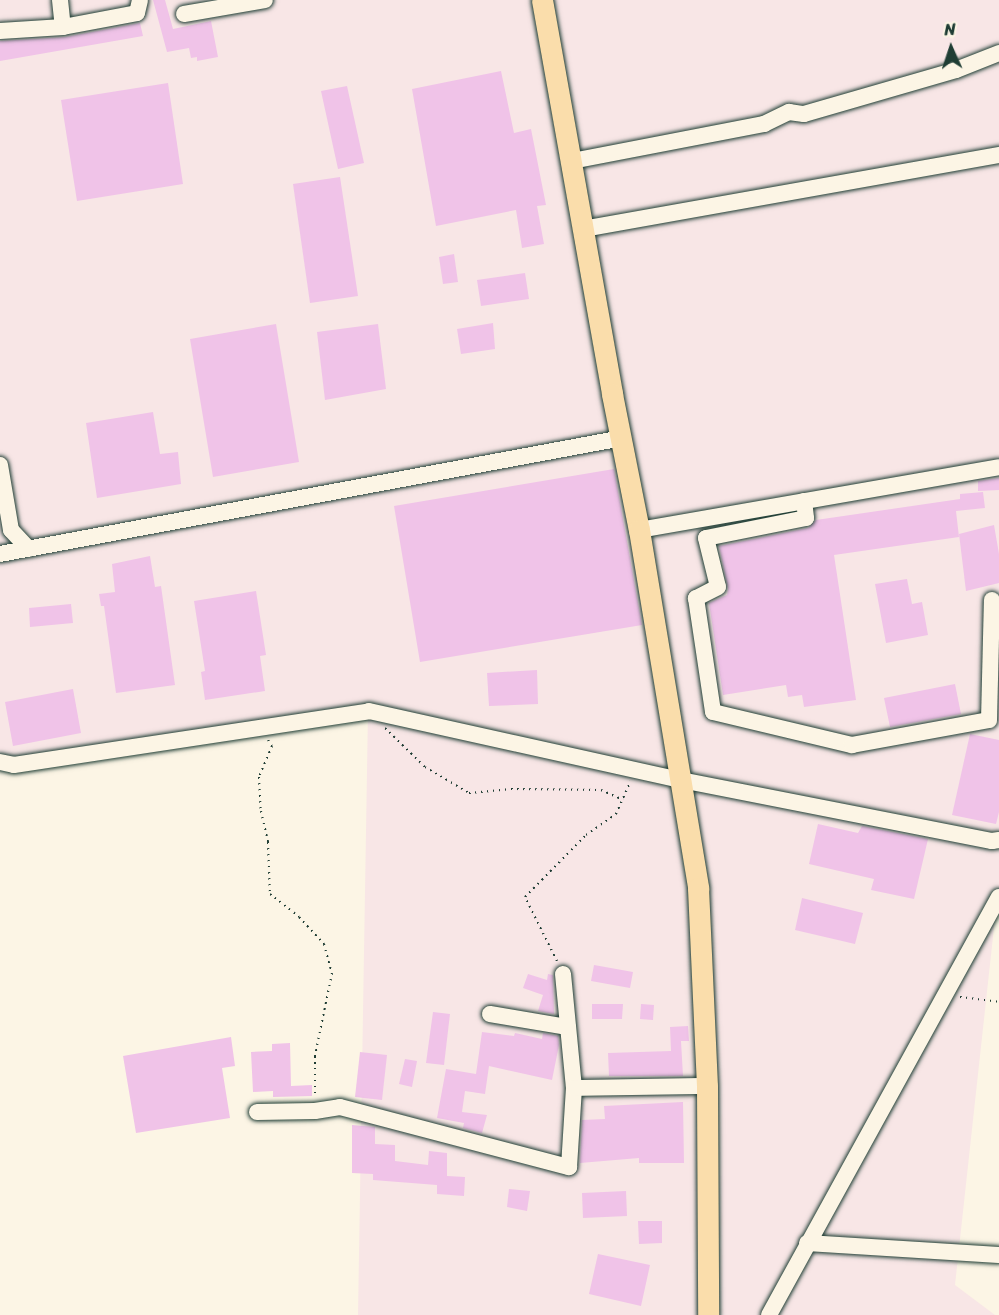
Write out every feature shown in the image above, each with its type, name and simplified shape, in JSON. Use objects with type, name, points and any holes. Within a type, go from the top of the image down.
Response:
[{"type":"main road","points":[[542,0],[639,530],[698,888],[707,1086],[708,1315]]},
{"type":"street","points":[[60,0],[63,27]]},
{"type":"street","points":[[0,31],[63,27],[137,13],[140,0]]},
{"type":"street","points":[[184,14],[265,0]]},
{"type":"street","points":[[572,161],[764,124],[789,112],[804,114],[956,70],[999,52]]},
{"type":"street","points":[[583,229],[999,156]]},
{"type":"street","points":[[0,554],[622,438]]},
{"type":"street","points":[[0,465],[11,530],[29,549]]},
{"type":"street","points":[[639,530],[999,466]]},
{"type":"street","points":[[804,501],[806,518],[706,538],[718,587],[696,598],[713,712],[852,745],[989,720],[992,600]]},
{"type":"street","points":[[0,762],[14,765],[369,711],[681,780],[992,841],[999,840]]},
{"type":"street","points":[[769,1315],[998,899]]},
{"type":"street","points":[[257,1112],[315,1112],[340,1107],[569,1167],[574,1088],[563,974]]},
{"type":"street","points":[[490,1014],[568,1028]]},
{"type":"street","points":[[574,1088],[707,1086]]},
{"type":"street","points":[[807,1243],[999,1255]]},
{"type":"path","points":[[369,711],[425,767],[469,793],[512,789],[601,790],[623,800]]},
{"type":"path","points":[[261,727],[272,746],[260,777],[261,811],[268,842],[270,894],[299,917],[324,944],[332,973],[315,1056],[315,1112]]},
{"type":"path","points":[[563,974],[525,897],[586,836],[616,814],[636,770]]},
{"type":"path","points":[[957,997],[999,1002]]},
{"type":"shaded area","points":[[0,0],[999,0],[999,900],[997,900],[955,1285],[995,1315],[358,1315],[368,711],[0,762]]},
{"type":"building","points":[[153,0],[165,0],[173,29],[211,21],[218,57],[197,61],[197,57],[191,58],[189,48],[167,52]]},
{"type":"building","points":[[140,23],[143,36],[0,61],[0,41],[65,37]]},
{"type":"building","points":[[501,71],[514,133],[531,129],[546,205],[537,206],[544,244],[522,248],[516,210],[436,226],[412,89]]},
{"type":"building","points":[[168,83],[183,184],[77,201],[61,100]]},
{"type":"building","points":[[347,86],[364,163],[338,169],[321,91]]},
{"type":"building","points":[[340,177],[358,296],[310,303],[293,184]]},
{"type":"building","points":[[454,254],[458,282],[443,284],[439,257]]},
{"type":"building","points":[[525,273],[529,299],[481,306],[477,280]]},
{"type":"building","points":[[493,323],[495,349],[461,354],[457,329]]},
{"type":"building","points":[[276,324],[299,462],[213,477],[190,339]]},
{"type":"building","points":[[378,324],[386,389],[325,400],[317,332]]},
{"type":"building","points":[[153,412],[160,454],[178,452],[181,484],[97,498],[86,423]]},
{"type":"building","points":[[614,469],[642,625],[420,662],[394,506]]},
{"type":"building","points":[[999,478],[999,490],[978,491],[978,481]]},
{"type":"building","points":[[983,492],[985,508],[956,511],[959,537],[834,555],[856,700],[804,707],[802,695],[788,697],[786,685],[723,695],[709,603],[727,595],[728,589],[719,546],[808,528],[816,520],[960,499],[960,494]]},
{"type":"building","points":[[994,525],[999,554],[999,583],[966,591],[959,534]]},
{"type":"building","points":[[150,556],[155,587],[161,586],[175,685],[116,693],[104,606],[101,606],[99,594],[115,592],[112,564]]},
{"type":"building","points":[[907,579],[912,604],[922,602],[928,635],[886,643],[875,584]]},
{"type":"building","points":[[256,591],[266,655],[260,656],[265,691],[205,700],[201,672],[205,671],[194,601]]},
{"type":"building","points":[[71,604],[73,623],[30,627],[29,608]]},
{"type":"building","points":[[537,670],[538,704],[489,706],[487,673]]},
{"type":"building","points":[[955,684],[961,714],[890,727],[884,698]]},
{"type":"building","points":[[73,689],[81,733],[13,746],[5,702]]},
{"type":"building","points":[[970,734],[999,740],[999,812],[996,824],[952,815]]},
{"type":"building","points":[[818,824],[858,833],[862,826],[928,839],[914,899],[871,890],[874,879],[809,864]]},
{"type":"building","points":[[802,898],[863,913],[855,944],[795,930]]},
{"type":"building","points":[[594,965],[633,972],[630,988],[591,981]]},
{"type":"building","points":[[528,974],[547,980],[548,974],[553,975],[554,1014],[538,1011],[543,995],[523,988]]},
{"type":"building","points":[[592,1004],[623,1004],[622,1019],[592,1019]]},
{"type":"building","points":[[641,1004],[654,1005],[653,1020],[640,1019]]},
{"type":"building","points":[[433,1012],[450,1014],[444,1065],[426,1063]]},
{"type":"building","points":[[688,1026],[689,1041],[681,1041],[683,1076],[609,1076],[608,1053],[671,1051],[670,1027]]},
{"type":"building","points":[[482,1032],[514,1036],[515,1033],[542,1039],[543,1033],[558,1036],[559,1045],[552,1080],[489,1066],[485,1094],[465,1091],[462,1112],[487,1115],[482,1133],[463,1128],[464,1123],[437,1118],[446,1069],[476,1074]]},
{"type":"building","points":[[231,1037],[235,1066],[222,1068],[230,1118],[136,1133],[123,1056]]},
{"type":"building","points":[[290,1043],[291,1086],[312,1085],[312,1096],[273,1097],[273,1091],[253,1092],[251,1052],[272,1051],[272,1044]]},
{"type":"building","points":[[360,1052],[387,1055],[382,1100],[355,1097]]},
{"type":"building","points":[[405,1059],[417,1061],[412,1087],[399,1084]]},
{"type":"building","points":[[683,1102],[684,1163],[639,1163],[639,1158],[580,1163],[582,1120],[605,1119],[604,1106]]},
{"type":"building","points":[[352,1125],[375,1127],[375,1144],[395,1145],[395,1161],[428,1165],[429,1151],[447,1153],[447,1176],[465,1177],[464,1196],[437,1194],[437,1185],[373,1180],[373,1174],[352,1173]]},
{"type":"building","points":[[509,1189],[530,1191],[527,1211],[507,1207]]},
{"type":"building","points":[[626,1191],[627,1216],[583,1218],[582,1193]]},
{"type":"building","points":[[638,1221],[662,1221],[662,1243],[639,1244]]},
{"type":"building","points":[[598,1254],[650,1265],[641,1306],[589,1294]]}]
